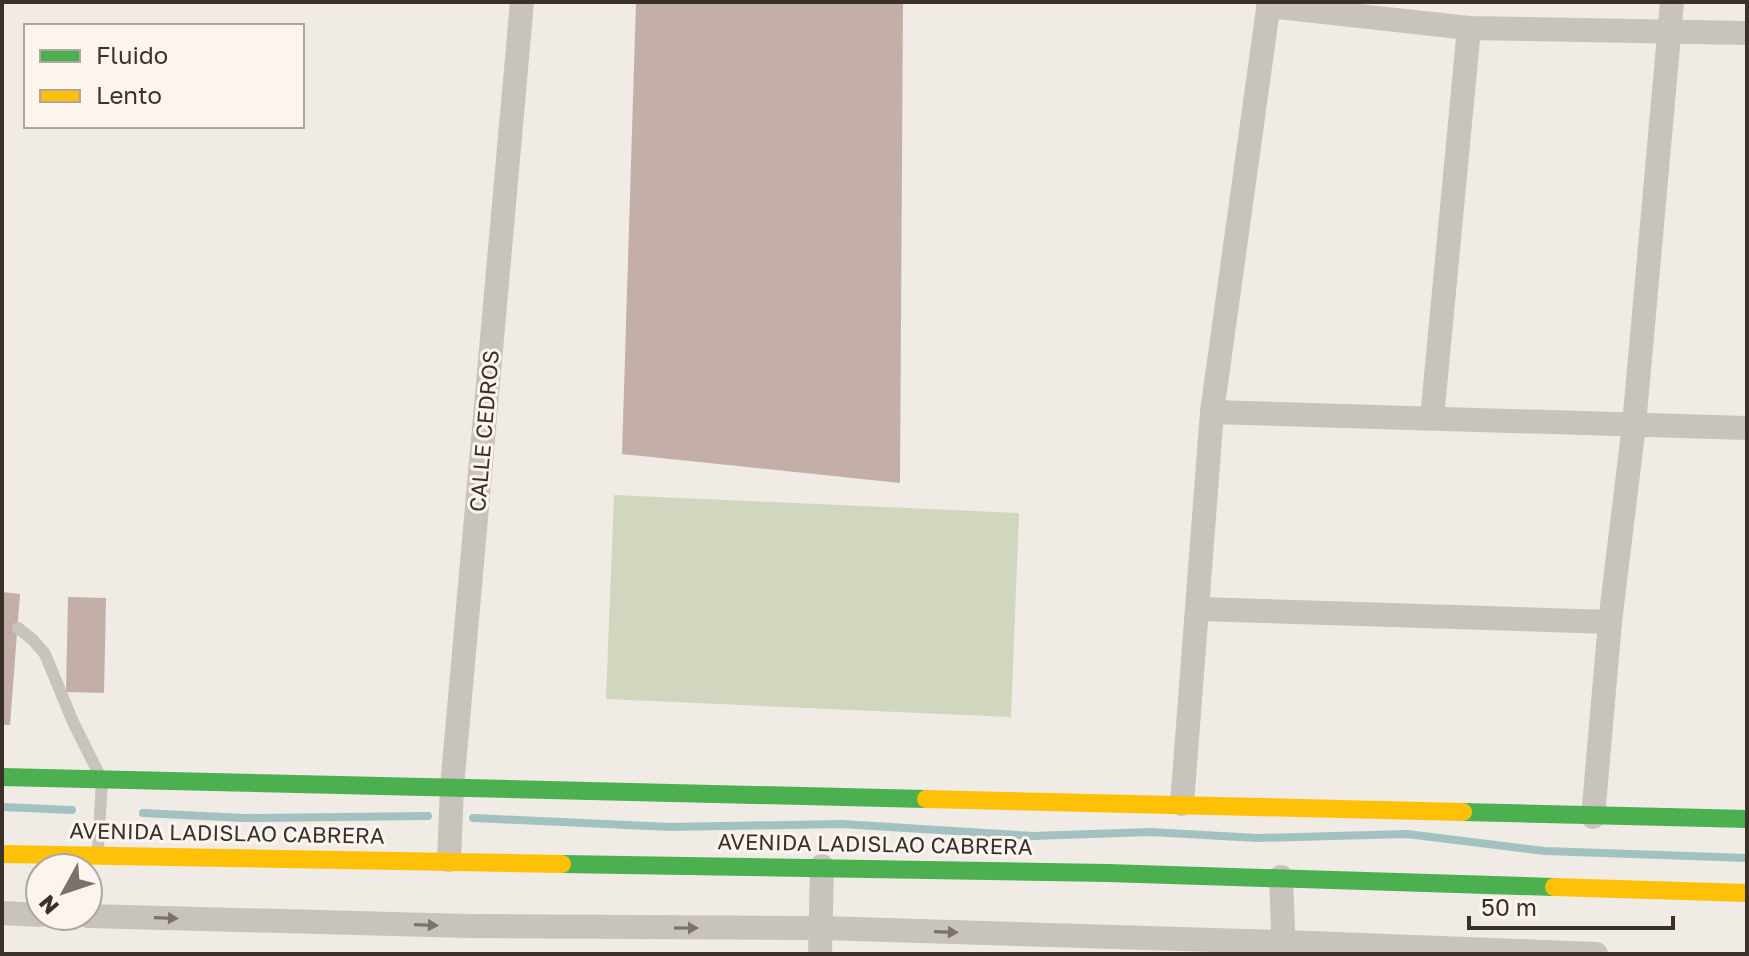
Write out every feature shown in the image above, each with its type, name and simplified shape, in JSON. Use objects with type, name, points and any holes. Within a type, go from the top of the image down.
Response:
[{"type":"main road","points":[[2,777],[1747,819]]},
{"type":"main road","name":"AVENIDA LADISLAO CABRERA","points":[[2,854],[24,854]]},
{"type":"main road","name":"AVENIDA LADISLAO CABRERA","points":[[104,855],[822,866],[1747,893]]},
{"type":"street","name":"CALLE CEDROS","points":[[449,860],[452,787],[522,2]]},
{"type":"street","points":[[1593,817],[1610,622],[1634,425],[1672,2]]},
{"type":"street","points":[[1182,804],[1212,412],[1268,4],[1469,28],[1747,33]]},
{"type":"street","points":[[1432,418],[1469,28]]},
{"type":"street","points":[[1212,412],[1747,428]]},
{"type":"street","points":[[1198,609],[1610,622]]},
{"type":"street","points":[[820,954],[822,866]]},
{"type":"street","points":[[1281,877],[1284,948]]},
{"type":"street","points":[[2,913],[24,914]]},
{"type":"street","points":[[104,916],[468,926],[821,928],[1284,948],[1596,954]]},
{"type":"lane","points":[[18,628],[45,654],[73,722],[102,780],[98,852]]},
{"type":"green space","points":[[614,495],[1019,513],[1011,717],[606,699]]},
{"type":"building","points":[[636,2],[903,2],[900,483],[622,454]]},
{"type":"building","points":[[2,592],[20,594],[10,725],[2,725]]},
{"type":"building","points":[[68,597],[106,598],[104,693],[66,692]]},
{"type":"waterway","points":[[2,807],[72,810]]},
{"type":"waterway","points":[[143,813],[244,818],[428,816]]},
{"type":"waterway","points":[[473,818],[670,827],[842,824],[1033,836],[1150,832],[1257,838],[1407,834],[1545,851],[1747,858]]},
{"type":"traffic: fast","points":[[2,777],[926,799]]},
{"type":"traffic: fast","points":[[1463,812],[1747,819]]},
{"type":"traffic: fast","points":[[562,864],[1107,873],[1554,887]]},
{"type":"traffic: slow","points":[[926,799],[1463,812]]},
{"type":"traffic: slow","points":[[2,854],[562,864]]},
{"type":"traffic: slow","points":[[1554,887],[1747,893]]}]
